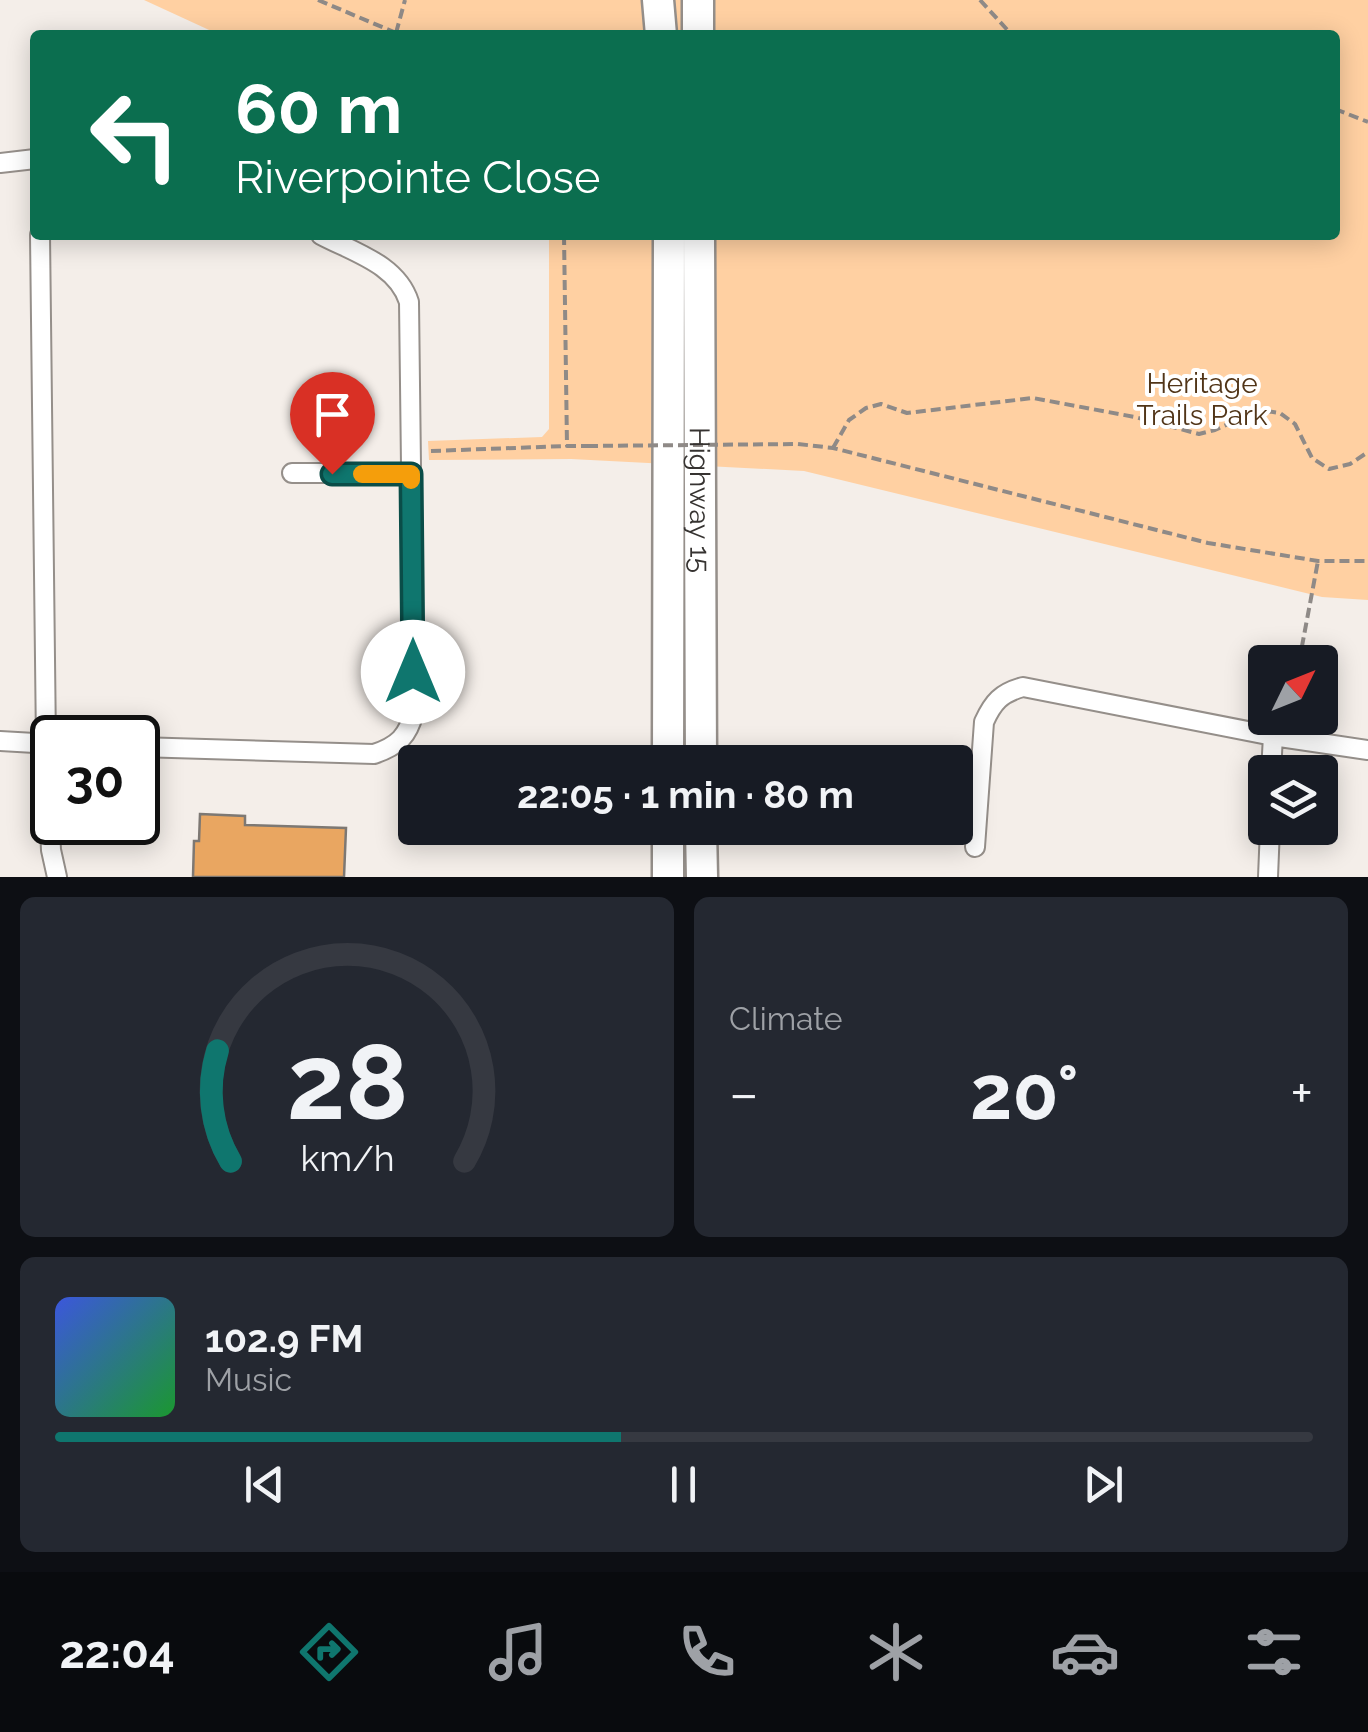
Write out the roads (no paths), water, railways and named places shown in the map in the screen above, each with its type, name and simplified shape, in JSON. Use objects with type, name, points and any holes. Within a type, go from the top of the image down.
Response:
[{"type":"main road","points":[[658,0],[661,30]]},
{"type":"main road","points":[[698,0],[698,30]]},
{"type":"main road","name":"Highway 15","points":[[668,745],[669,240]]},
{"type":"main road","name":"Highway 15","points":[[699,240],[701,745]]},
{"type":"main road","points":[[668,845],[668,877]]},
{"type":"main road","points":[[702,845],[702,877]]},
{"type":"street","points":[[0,163],[30,160]]},
{"type":"street","points":[[40,240],[49,715]]},
{"type":"street","points":[[160,747],[356,754],[392,748],[410,728],[414,712],[410,316],[404,288],[388,270],[331,240]]},
{"type":"street","points":[[292,474],[411,474]]},
{"type":"street","points":[[976,847],[984,722],[992,704],[1006,692],[1022,687],[1272,736],[1368,750]]},
{"type":"street","points":[[1272,736],[1272,755]]},
{"type":"street","points":[[0,742],[30,743]]},
{"type":"street","points":[[51,845],[57,877]]},
{"type":"street","points":[[1268,877],[1269,845]]},
{"type":"street","points":[[44,877],[51,850]]},
{"type":"park label","name":"Heritage Trails Park","points":[[1202,399]]}]
